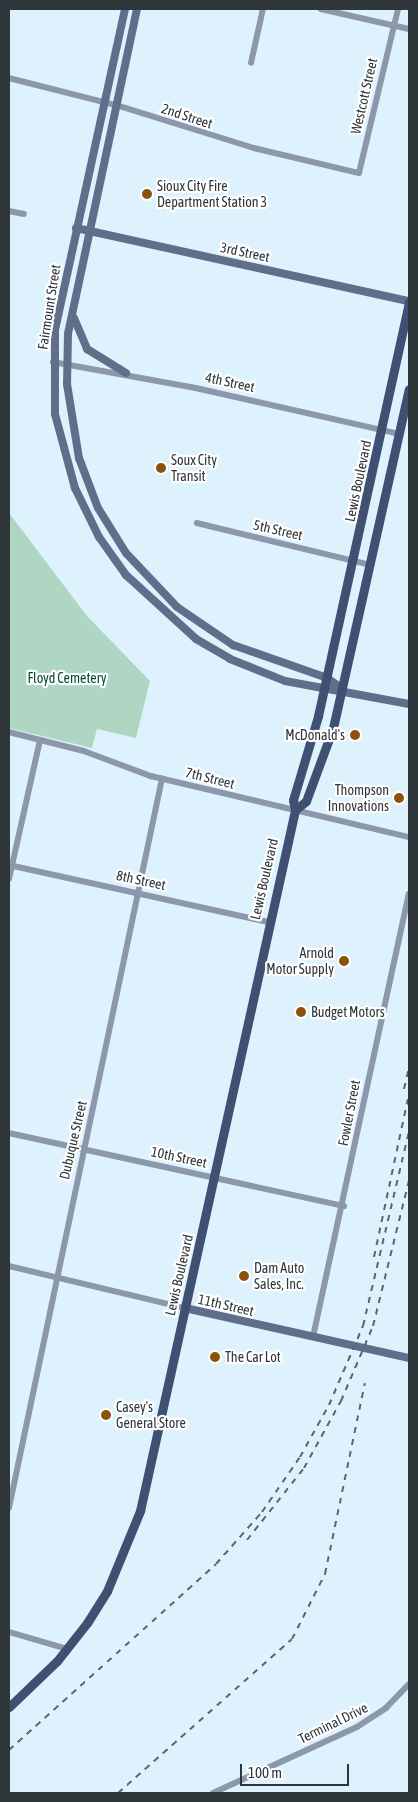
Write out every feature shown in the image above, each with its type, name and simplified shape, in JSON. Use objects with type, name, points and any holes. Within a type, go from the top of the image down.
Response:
[{"type":"main road","name":"Fairmount Street","points":[[125,9],[76,228],[53,362],[55,414],[68,468],[95,530],[126,575],[182,629],[230,659],[324,690]]},
{"type":"main road","name":"Fairmount Street","points":[[137,9],[72,311],[66,362],[69,412],[86,482],[110,528],[141,572],[177,607],[232,645],[327,678],[343,689]]},
{"type":"main road","name":"3rd Street","points":[[76,228],[409,302]]},
{"type":"main road","name":"Lewis Boulevard","points":[[9,1707],[68,1649],[107,1592],[131,1539],[215,1178],[268,922],[295,810],[293,800],[327,678],[383,430],[409,302]]},
{"type":"main road","points":[[72,311],[87,349],[126,373]]},
{"type":"main road","name":"Lewis Boulevard","points":[[295,810],[306,801],[323,760],[343,689],[409,389]]},
{"type":"main road","points":[[324,690],[343,689],[409,704]]},
{"type":"main road","name":"11th Street","points":[[186,1308],[409,1358]]},
{"type":"street","points":[[251,63],[263,9]]},
{"type":"street","points":[[321,9],[409,29]]},
{"type":"street","name":"Westcott Street","points":[[359,173],[398,9]]},
{"type":"street","name":"2nd Street","points":[[9,78],[116,105],[200,134],[359,173]]},
{"type":"street","points":[[9,211],[24,214]]},
{"type":"street","name":"4th Street","points":[[53,362],[66,362],[126,373],[400,434]]},
{"type":"street","name":"5th Street","points":[[197,523],[371,565]]},
{"type":"street","name":"7th Street","points":[[9,732],[162,779],[409,837]]},
{"type":"street","points":[[9,879],[10,866],[40,740]]},
{"type":"street","name":"Dubuque Street","points":[[9,1508],[82,1149],[140,892],[162,779]]},
{"type":"street","name":"8th Street","points":[[10,866],[140,892],[268,922]]},
{"type":"street","name":"Fowler Street","points":[[313,1337],[344,1206],[409,894]]},
{"type":"street","name":"10th Street","points":[[9,1133],[344,1206]]},
{"type":"street","name":"11th Street","points":[[9,1266],[186,1308]]},
{"type":"street","points":[[9,1632],[68,1649]]},
{"type":"street","name":"Terminal Drive","points":[[213,1793],[382,1712],[409,1684]]},
{"type":"green space","name":"Floyd Cemetery","points":[[9,513],[87,616],[150,681],[136,738],[97,729],[92,748],[9,728]]},
{"type":"railway","points":[[404,1089],[409,1067]]},
{"type":"railway","points":[[374,1257],[409,1094]]},
{"type":"railway","points":[[9,1750],[216,1564],[262,1512],[300,1457],[329,1405],[363,1326],[409,1132]]},
{"type":"railway","points":[[247,1540],[304,1468],[341,1401],[373,1326],[409,1181]]},
{"type":"railway","points":[[118,1793],[292,1639],[325,1574],[365,1383]]},
{"type":"place","name":"Sioux City Fire Department Station 3","points":[[147,194]]},
{"type":"place","name":"Soux City Transit","points":[[161,468]]},
{"type":"place","name":"McDonald's","points":[[355,735]]},
{"type":"place","name":"Thompson Innovations","points":[[399,798]]},
{"type":"place","name":"Arnold Motor Supply","points":[[344,961]]},
{"type":"place","name":"Budget Motors","points":[[301,1012]]},
{"type":"place","name":"Dam Auto Sales, Inc.","points":[[244,1276]]},
{"type":"place","name":"The Car Lot","points":[[215,1357]]},
{"type":"place","name":"Casey's General Store","points":[[106,1415]]}]
